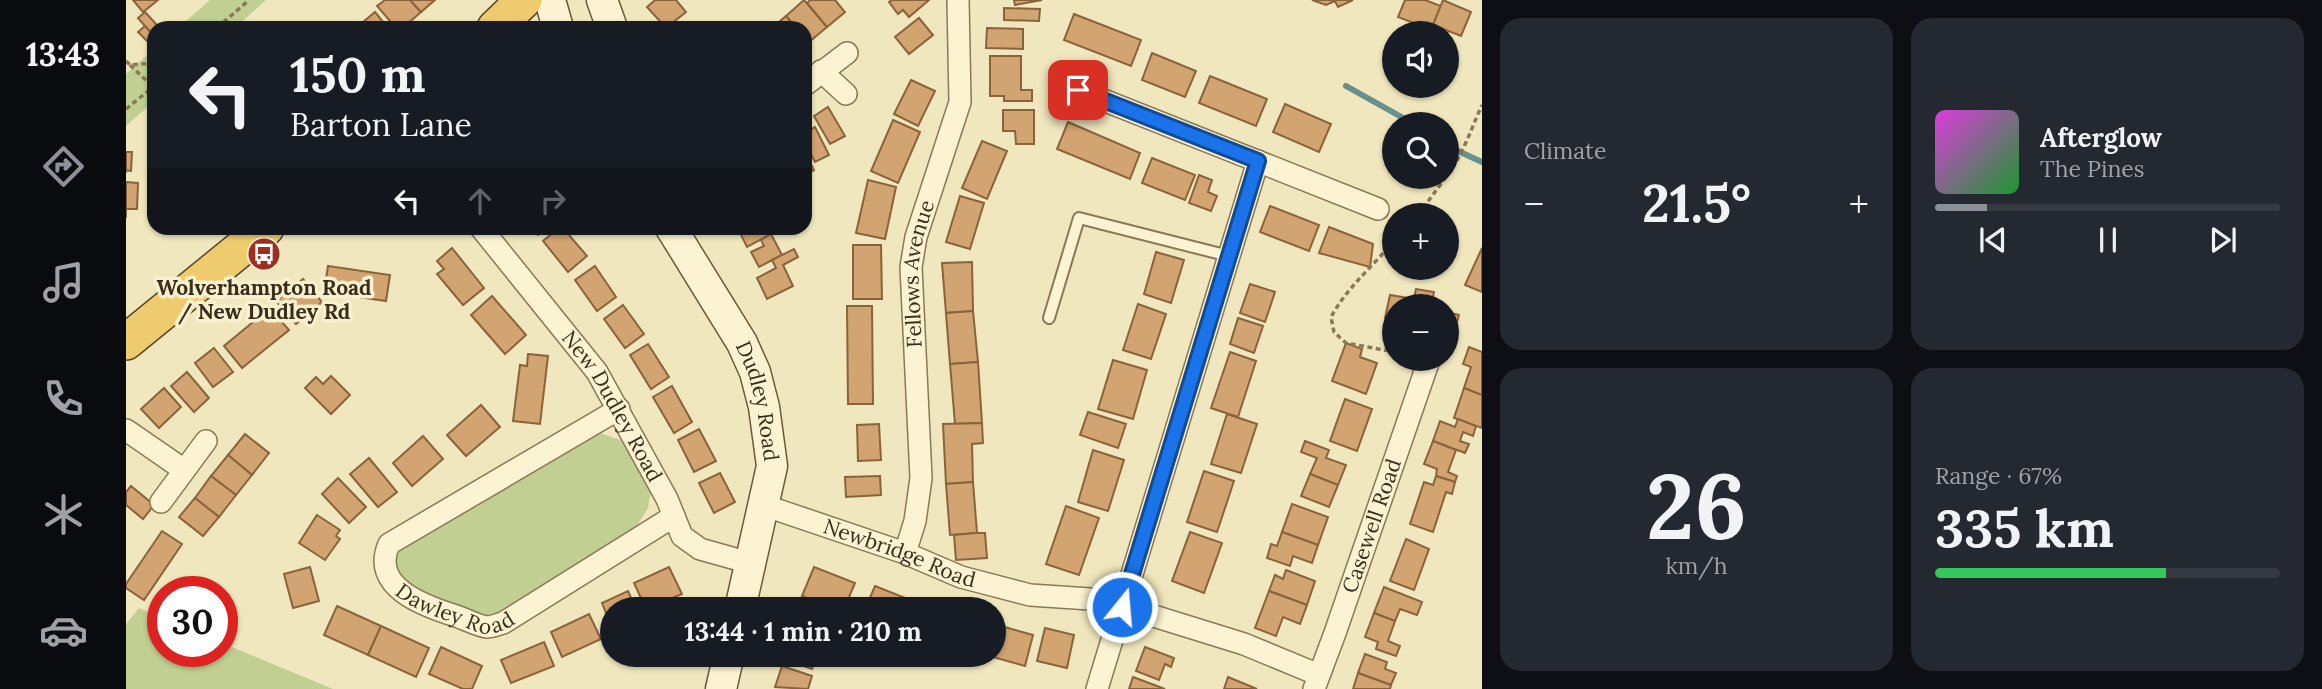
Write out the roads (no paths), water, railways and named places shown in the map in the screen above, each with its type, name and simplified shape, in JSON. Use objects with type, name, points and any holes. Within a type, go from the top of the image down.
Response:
[{"type":"highway","points":[[502,21],[524,0]]},
{"type":"highway","points":[[126,342],[257,235]]},
{"type":"main road","points":[[550,0],[556,21]]},
{"type":"main road","points":[[602,0],[610,21]]},
{"type":"main road","name":"Dudley Road","points":[[675,235],[742,342],[755,372],[764,407],[772,466],[743,597]]},
{"type":"main road","name":"Dudley Road","points":[[688,235],[705,284]]},
{"type":"main road","points":[[721,689],[726,667]]},
{"type":"street","name":"Fellows Avenue","points":[[905,553],[915,522],[921,478],[911,267],[916,237],[960,102],[958,0]]},
{"type":"street","points":[[812,79],[846,53]]},
{"type":"street","points":[[821,71],[846,94]]},
{"type":"street","points":[[1078,90],[1378,209]]},
{"type":"street","points":[[1097,689],[1258,161]]},
{"type":"street","name":"New Dudley Road","points":[[487,235],[597,372],[667,499],[682,536],[699,549],[750,563]]},
{"type":"street","name":"Casewell Road","points":[[1316,682],[1429,371]]},
{"type":"street","name":"Dawley Road","points":[[619,409],[389,544],[384,556],[387,572],[397,588],[425,606],[487,627],[503,623],[674,516]]},
{"type":"street","points":[[126,430],[184,470]]},
{"type":"street","points":[[161,502],[206,441]]},
{"type":"street","name":"Newbridge Road","points":[[763,505],[905,553],[961,576],[1030,595],[1090,599],[1244,644],[1316,682]]},
{"type":"lane","points":[[1049,318],[1079,218],[1229,256]]},
{"type":"waterway","points":[[1346,86],[1393,112]]},
{"type":"waterway","points":[[1459,151],[1482,162]]},
{"type":"place","name":"Wolverhampton Road / New Dudley Rd","points":[[264,254]]}]
